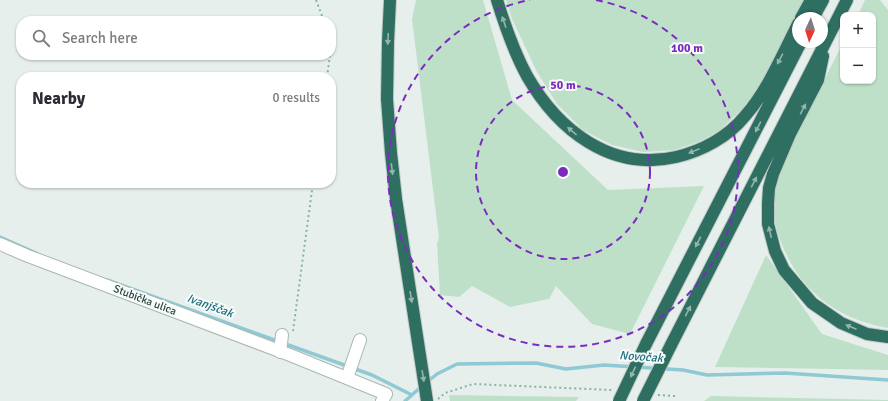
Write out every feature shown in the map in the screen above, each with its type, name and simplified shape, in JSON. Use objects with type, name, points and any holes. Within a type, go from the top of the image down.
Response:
[{"type":"highway","points":[[390,0],[387,99],[390,153],[427,401]]},
{"type":"highway","points":[[497,0],[512,44],[527,76],[549,108],[565,125],[582,139],[602,150],[639,160],[663,160],[687,154],[709,145],[727,133],[745,117],[761,94],[792,35]]},
{"type":"highway","points":[[804,12],[811,0]]},
{"type":"highway","points":[[816,12],[822,0]]},
{"type":"highway","points":[[828,38],[847,0]]},
{"type":"highway","points":[[619,401],[646,344],[798,48]]},
{"type":"highway","points":[[647,398],[671,345],[823,48]]},
{"type":"highway","points":[[824,48],[818,80],[790,134],[773,174],[769,188],[768,224],[775,251],[784,270],[812,303],[841,323],[867,334],[888,337]]},
{"type":"street","name":"Stubička ulica","points":[[0,244],[347,377],[386,394],[382,401]]},
{"type":"street","points":[[283,352],[288,334]]},
{"type":"street","points":[[347,377],[360,340]]},
{"type":"path","points":[[316,0],[322,16]]},
{"type":"path","points":[[328,72],[329,60]]},
{"type":"path","points":[[288,334],[312,188]]},
{"type":"path","points":[[436,401],[445,393],[472,384],[612,390]]},
{"type":"path","points":[[647,398],[675,396]]},
{"type":"green space","points":[[416,0],[483,0],[512,100],[608,190],[704,186],[630,334],[592,324],[556,286],[549,299],[510,307],[472,286],[459,297],[440,295],[437,243],[439,238],[412,19]]},
{"type":"green space","points":[[506,0],[805,0],[799,12],[792,12],[792,25],[757,91],[740,111],[719,131],[698,142],[674,150],[643,152],[612,145],[583,130],[557,104],[537,72],[512,19]]},
{"type":"green space","points":[[865,0],[880,0],[888,10],[888,328],[862,321],[837,310],[815,294],[805,284],[789,260],[782,245],[774,214],[776,186],[785,158],[840,49],[840,84],[876,84],[876,12],[859,12]]},
{"type":"green space","points":[[766,255],[822,334],[888,355],[888,370],[715,367]]},
{"type":"green space","points":[[449,395],[579,397],[576,401],[450,401]]},
{"type":"green space","points":[[711,396],[888,400],[888,401],[704,401]]},
{"type":"waterway","name":"Ivanjščak","points":[[0,237],[36,253]]},
{"type":"waterway","name":"Ivanjščak","points":[[107,280],[372,375],[412,395]]},
{"type":"waterway","name":"Novočak","points":[[427,382],[437,374],[457,364],[536,363],[566,369],[604,365],[683,370],[707,375],[785,373],[888,380]]},
{"type":"waterway","name":"Ivanjščak","points":[[405,401],[422,386]]}]
